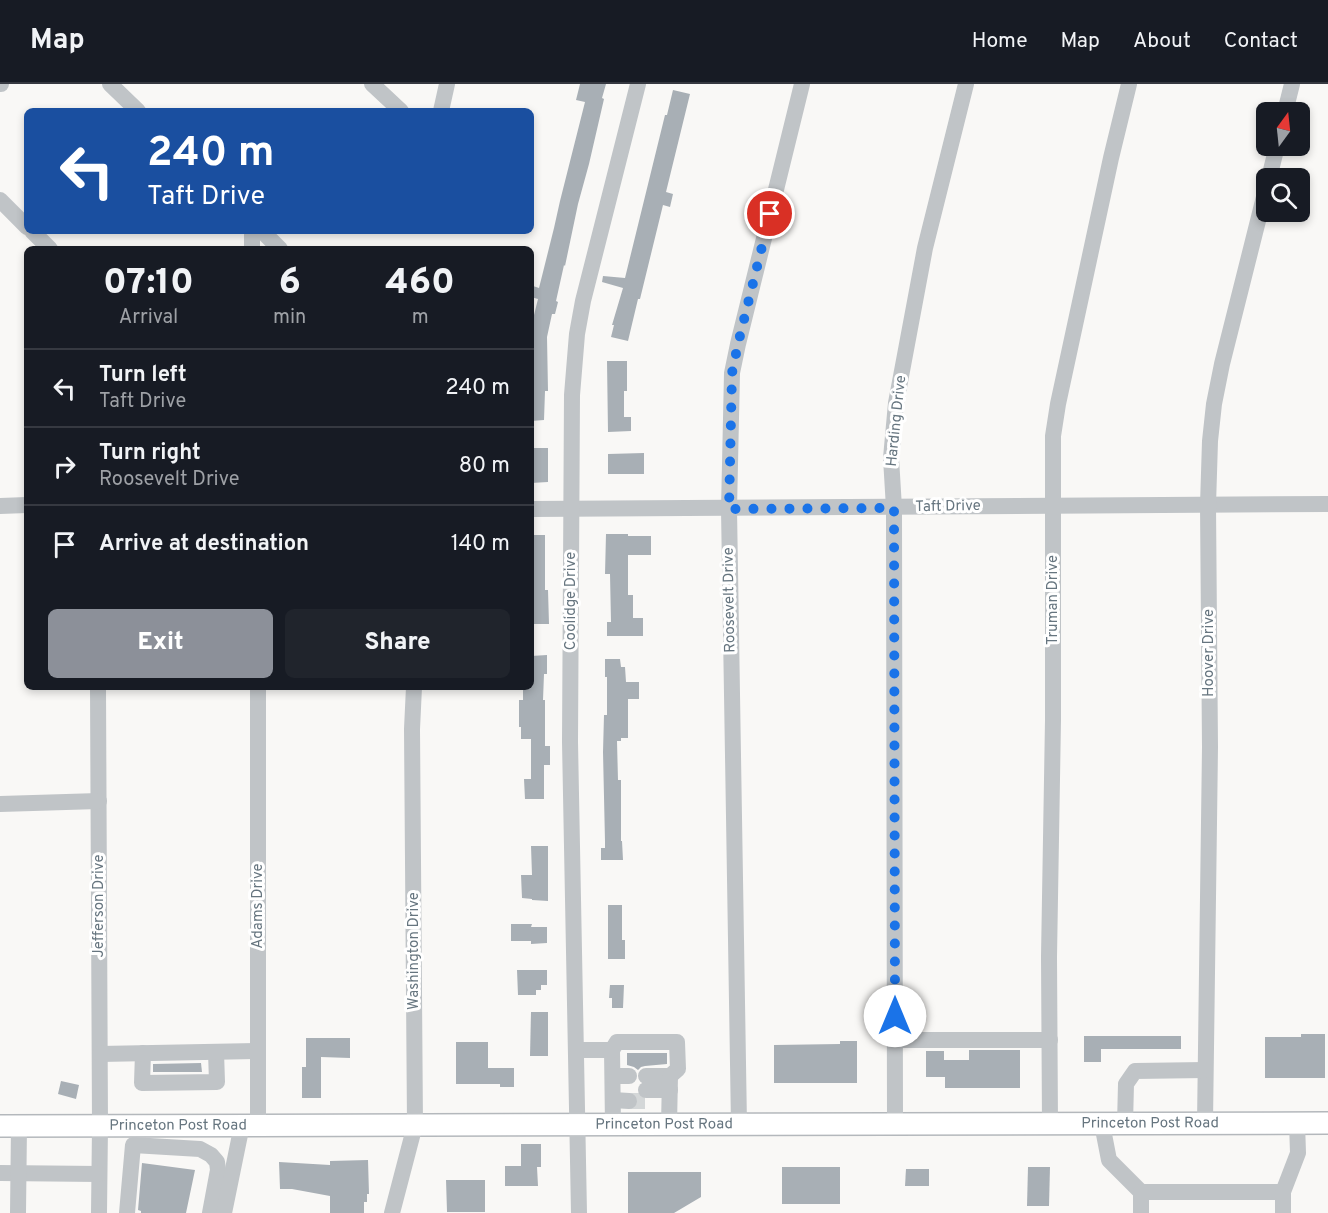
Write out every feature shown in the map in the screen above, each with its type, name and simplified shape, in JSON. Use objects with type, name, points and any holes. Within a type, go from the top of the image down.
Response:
[{"type":"main road","name":"Princeton Post Road","points":[[10,1126],[1328,1123]]},
{"type":"street","points":[[110,84],[135,108]]},
{"type":"street","points":[[372,84],[398,108]]},
{"type":"street","points":[[442,108],[447,84]]},
{"type":"street","name":"Coolidge Drive","points":[[579,1213],[570,742],[572,395],[577,334],[583,301],[638,84]]},
{"type":"street","name":"Roosevelt Drive","points":[[739,1125],[729,509],[732,373],[802,84]]},
{"type":"street","name":"Harding Drive","points":[[895,1124],[894,508],[891,458],[897,404],[926,248],[966,84]]},
{"type":"street","name":"Truman Drive","points":[[1050,1124],[1053,436],[1111,158],[1129,84]]},
{"type":"street","points":[[1288,102],[1292,84]]},
{"type":"street","points":[[0,200],[24,223]]},
{"type":"street","name":"Hoover Drive","points":[[1204,1124],[1210,747],[1208,505],[1210,441],[1222,364],[1258,222]]},
{"type":"street","points":[[35,234],[47,246]]},
{"type":"street","points":[[265,234],[277,246]]},
{"type":"street","name":"Taft Drive","points":[[534,509],[1328,504]]},
{"type":"street","points":[[0,506],[24,505]]},
{"type":"street","name":"Jefferson Drive","points":[[98,690],[99,1213]]},
{"type":"street","name":"Adams Drive","points":[[225,1172],[250,1125],[258,1051],[258,690]]},
{"type":"street","name":"Washington Drive","points":[[392,1213],[415,1125],[412,729],[414,690]]},
{"type":"street","points":[[0,804],[99,801]]},
{"type":"street","points":[[895,1040],[1050,1040]]},
{"type":"street","points":[[614,1125],[621,1089],[612,1050],[616,1042],[677,1042],[678,1069],[670,1089],[669,1125]]},
{"type":"street","points":[[576,1050],[612,1050]]},
{"type":"street","points":[[100,1054],[258,1051]]},
{"type":"street","points":[[146,1053],[142,1083],[217,1082],[213,1052]]},
{"type":"street","points":[[1125,1124],[1126,1084],[1135,1071],[1205,1070]]},
{"type":"street","points":[[670,1089],[646,1089],[670,1089]]},
{"type":"street","points":[[1102,1124],[1109,1160],[1141,1192],[1283,1192]]},
{"type":"street","points":[[1283,1213],[1283,1192],[1298,1153],[1298,1124]]},
{"type":"street","points":[[10,1126],[19,1173],[18,1213]]},
{"type":"street","points":[[173,1126],[173,1148]]},
{"type":"street","points":[[127,1213],[133,1145],[200,1149],[211,1155],[225,1172],[224,1213]]},
{"type":"street","points":[[210,1213],[225,1172]]},
{"type":"street","points":[[0,1173],[99,1174]]},
{"type":"street","points":[[1141,1192],[1141,1213]]},
{"type":"building","points":[[580,84],[606,84],[556,301],[558,302],[555,314],[552,314],[547,337],[548,391],[545,391],[544,420],[534,421],[534,315],[538,299],[534,298],[534,286],[539,288],[585,102],[576,100]]},
{"type":"building","points":[[673,90],[690,94],[666,192],[673,194],[670,207],[663,205],[628,341],[611,337],[614,325],[612,325],[623,288],[602,282],[603,276],[625,278]]},
{"type":"building","points":[[607,361],[627,361],[624,417],[631,417],[631,431],[608,432]]},
{"type":"building","points":[[534,448],[548,448],[548,482],[534,483]]},
{"type":"building","points":[[644,453],[644,474],[608,474],[608,454]]},
{"type":"building","points":[[606,534],[651,536],[651,555],[628,555],[628,595],[633,595],[633,618],[643,618],[643,636],[607,636],[607,622],[611,622],[610,574],[605,574]]},
{"type":"building","points":[[534,535],[545,535],[545,590],[548,590],[549,624],[534,624]]},
{"type":"building","points":[[547,655],[543,700],[545,700],[545,746],[550,746],[550,765],[544,765],[544,799],[525,799],[524,779],[531,779],[531,739],[521,739],[521,727],[519,727],[519,700],[523,700],[523,690],[534,690],[534,656]]},
{"type":"building","points":[[605,659],[620,659],[621,667],[625,667],[626,682],[639,682],[639,699],[628,699],[628,738],[621,738],[621,741],[617,741],[618,780],[621,780],[623,860],[601,860],[601,848],[605,848],[603,752],[604,715],[607,715],[607,677],[605,677]]},
{"type":"building","points":[[531,846],[548,846],[548,901],[522,898],[521,875],[532,875]]},
{"type":"building","points":[[608,905],[622,905],[622,940],[625,940],[625,959],[608,959]]},
{"type":"building","points":[[511,924],[547,927],[547,943],[531,944],[531,941],[511,941]]},
{"type":"building","points":[[517,970],[547,970],[547,985],[541,985],[541,990],[536,990],[536,995],[518,995]]},
{"type":"building","points":[[610,985],[624,985],[623,1008],[612,1008],[612,998],[609,998]]},
{"type":"building","points":[[531,1012],[548,1012],[548,1056],[530,1056]]},
{"type":"building","points":[[1301,1034],[1325,1034],[1325,1078],[1265,1078],[1265,1037],[1301,1037]]},
{"type":"building","points":[[1084,1036],[1181,1036],[1181,1049],[1101,1049],[1101,1062],[1084,1062]]},
{"type":"building","points":[[306,1038],[350,1038],[350,1058],[321,1057],[321,1098],[302,1098],[302,1067],[306,1067]]},
{"type":"building","points":[[840,1041],[857,1041],[857,1083],[774,1083],[774,1045],[840,1044]]},
{"type":"building","points":[[456,1042],[488,1042],[488,1068],[514,1068],[514,1087],[500,1087],[500,1084],[456,1084]]},
{"type":"building","points":[[969,1050],[1020,1050],[1020,1088],[945,1088],[945,1077],[926,1077],[926,1051],[944,1051],[944,1060],[969,1060]]},
{"type":"building","points":[[627,1053],[667,1053],[667,1064],[645,1066],[638,1070],[627,1065]]},
{"type":"building","points":[[201,1063],[202,1072],[153,1072],[153,1064]]},
{"type":"building","points":[[61,1081],[79,1085],[76,1099],[58,1094]]},
{"type":"building","points":[[521,1144],[541,1144],[541,1167],[537,1167],[538,1186],[505,1186],[505,1166],[521,1166]]},
{"type":"building","points":[[368,1160],[369,1194],[367,1194],[367,1202],[364,1202],[364,1213],[330,1213],[330,1196],[280,1189],[279,1162],[330,1165],[330,1161]]},
{"type":"building","points":[[142,1163],[195,1170],[186,1213],[141,1213],[138,1210]]},
{"type":"building","points":[[782,1167],[840,1167],[840,1204],[782,1204]]},
{"type":"building","points":[[1028,1167],[1050,1167],[1049,1206],[1027,1206]]},
{"type":"building","points":[[906,1169],[929,1169],[929,1186],[905,1186]]},
{"type":"building","points":[[628,1172],[701,1172],[701,1197],[674,1213],[628,1213]]},
{"type":"building","points":[[446,1180],[485,1180],[485,1212],[447,1212]]},
{"type":"tunnel","points":[[629,1101],[647,1101]]},
{"type":"route","points":[[770,214],[732,373],[729,509],[894,508],[895,1016]]}]
